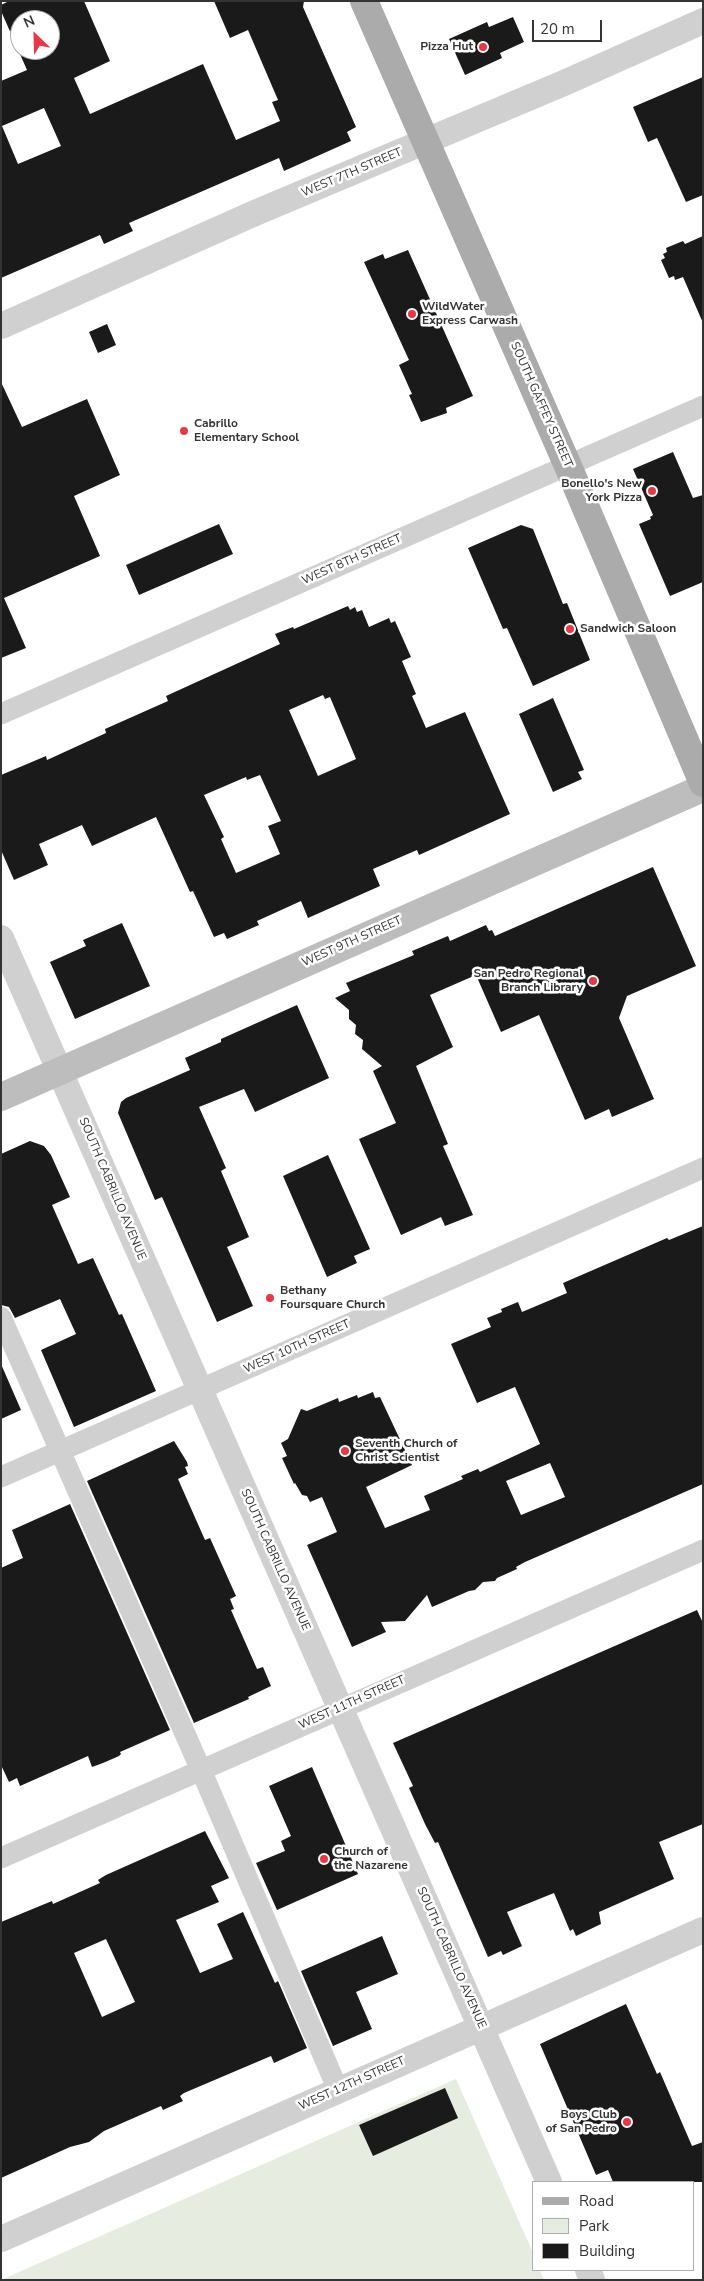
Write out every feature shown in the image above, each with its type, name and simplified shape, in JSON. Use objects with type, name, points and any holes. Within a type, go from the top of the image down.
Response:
[{"type":"main road","name":"SOUTH GAFFEY STREET","points":[[364,1],[568,466],[703,783]]},
{"type":"main road","name":"WEST 9TH STREET","points":[[1,1097],[703,788]]},
{"type":"street","name":"WEST 7TH STREET","points":[[1,326],[255,213],[571,80],[703,21]]},
{"type":"street","name":"WEST 8TH STREET","points":[[1,714],[703,406]]},
{"type":"street","name":"SOUTH CABRILLO AVENUE","points":[[1,938],[550,2181]]},
{"type":"street","name":"WEST 10TH STREET","points":[[1,1477],[703,1168]]},
{"type":"street","points":[[1,1316],[201,1770],[338,2090]]},
{"type":"street","name":"WEST 11TH STREET","points":[[1,1858],[703,1550]]},
{"type":"street","name":"WEST 12TH STREET","points":[[1,2239],[703,1930]]},
{"type":"green space","points":[[456,2079],[532,2251],[532,2271],[540,2271],[544,2280],[1,2280]]},
{"type":"building","points":[[9,1],[84,1],[110,61],[74,78],[90,114],[203,64],[236,140],[280,121],[272,102],[278,100],[248,30],[230,38],[214,1],[304,1],[303,7],[356,127],[347,132],[351,141],[284,171],[279,158],[129,223],[133,231],[104,244],[100,235],[1,278],[1,81],[27,70],[23,60],[60,60],[60,10],[10,10],[10,31],[1,11],[1,5]],"holes":[[[44,108],[61,146],[18,164],[2,126]]]},
{"type":"building","name":"Pizza Hut","points":[[513,17],[524,42],[500,53],[502,58],[465,75],[449,39],[487,22],[489,27]]},
{"type":"building","points":[[703,77],[703,195],[686,202],[657,138],[648,142],[633,107]]},
{"type":"building","points":[[703,236],[703,323],[683,277],[675,280],[674,276],[669,278],[661,260],[665,258],[663,254],[667,252],[666,248],[683,241],[685,244]]},
{"type":"building","name":"WildWater Express Carwash","points":[[408,250],[473,396],[446,408],[447,413],[421,422],[409,395],[412,394],[399,365],[409,360],[364,262],[383,254],[385,259]]},
{"type":"building","points":[[107,324],[116,345],[98,353],[89,332]]},
{"type":"building","points":[[1,382],[22,427],[87,399],[120,475],[74,496],[100,556],[4,598],[26,648],[1,658]]},
{"type":"building","points":[[673,452],[693,498],[703,495],[703,582],[670,596],[639,524],[651,519],[650,517],[653,515],[633,469]]},
{"type":"building","points":[[219,524],[233,554],[139,595],[126,565]]},
{"type":"building","points":[[521,525],[533,529],[563,604],[567,603],[590,660],[533,686],[507,628],[503,629],[468,548]]},
{"type":"building","points":[[348,606],[350,610],[355,607],[357,612],[362,610],[369,627],[389,618],[391,623],[395,621],[411,657],[402,661],[416,694],[412,696],[426,728],[465,712],[510,814],[419,855],[417,850],[373,869],[380,886],[308,918],[301,901],[257,921],[259,925],[227,939],[224,933],[214,937],[193,891],[190,892],[156,817],[92,846],[82,825],[39,844],[48,865],[14,880],[1,850],[1,775],[46,756],[47,760],[106,733],[105,729],[168,701],[166,696],[280,644],[275,634],[293,627],[294,629]],"holes":[[[323,695],[325,699],[330,697],[356,759],[318,776],[289,710]],[[260,775],[281,821],[268,826],[280,854],[236,873],[221,839],[224,837],[204,795],[246,777],[247,780]]]},
{"type":"building","points":[[553,698],[584,770],[578,772],[582,779],[553,792],[519,714]]},
{"type":"building","points":[[653,867],[696,966],[627,996],[619,1018],[654,1099],[612,1117],[609,1109],[585,1120],[539,1015],[501,1032],[476,975],[430,995],[453,1047],[416,1066],[448,1144],[443,1146],[473,1215],[445,1226],[441,1217],[401,1235],[359,1139],[396,1123],[373,1071],[382,1066],[362,1049],[363,1040],[355,1034],[356,1025],[349,1019],[349,1010],[335,998],[350,991],[346,983],[414,955],[412,951],[448,936],[450,941],[486,925],[495,936]]},
{"type":"building","points":[[122,923],[150,986],[75,1019],[50,962],[86,946],[83,940]]},
{"type":"building","points":[[297,1005],[329,1078],[255,1112],[244,1089],[199,1107],[226,1168],[221,1171],[249,1237],[227,1247],[253,1306],[217,1322],[162,1197],[155,1200],[118,1113],[121,1102],[126,1098],[190,1070],[185,1058],[221,1042],[221,1039]]},
{"type":"building","points":[[30,1141],[44,1146],[51,1155],[70,1197],[52,1205],[78,1264],[93,1258],[119,1315],[122,1314],[156,1391],[74,1427],[41,1350],[76,1334],[60,1299],[15,1318],[9,1307],[1,1305],[1,1154]]},
{"type":"building","points":[[328,1155],[370,1249],[354,1256],[357,1263],[327,1277],[283,1176]]},
{"type":"building","points":[[703,1226],[703,1484],[525,1562],[516,1567],[517,1569],[497,1578],[495,1581],[483,1582],[475,1590],[432,1607],[427,1595],[405,1621],[381,1622],[386,1632],[352,1647],[307,1545],[337,1532],[322,1497],[310,1502],[307,1496],[302,1495],[294,1484],[282,1458],[287,1456],[281,1443],[288,1439],[301,1409],[307,1411],[338,1398],[339,1402],[357,1395],[358,1398],[373,1392],[375,1398],[380,1397],[412,1465],[366,1487],[385,1528],[430,1510],[424,1496],[463,1479],[461,1476],[478,1469],[480,1472],[540,1444],[515,1387],[477,1403],[451,1344],[491,1327],[487,1318],[502,1312],[501,1309],[518,1302],[522,1312],[567,1293],[563,1283],[667,1238],[669,1240]],"holes":[[[550,1463],[565,1497],[521,1515],[506,1481]]]},
{"type":"building","points":[[1,1364],[21,1410],[1,1419]]},
{"type":"building","points":[[174,1441],[188,1466],[185,1467],[188,1474],[178,1479],[205,1540],[210,1538],[236,1596],[230,1599],[234,1609],[231,1610],[257,1669],[263,1667],[271,1686],[248,1697],[249,1699],[194,1723],[87,1481]]},
{"type":"building","points":[[70,1504],[170,1730],[120,1752],[119,1756],[103,1763],[92,1767],[88,1756],[20,1786],[17,1778],[9,1782],[1,1765],[1,1568],[23,1558],[12,1530]]},
{"type":"building","points":[[697,1610],[703,1623],[703,1824],[659,1842],[674,1879],[599,1912],[601,1924],[576,1936],[573,1929],[570,1931],[554,1893],[507,1912],[522,1946],[503,1955],[501,1951],[488,1957],[438,1842],[435,1843],[409,1788],[413,1786],[393,1743]]},
{"type":"building","points":[[312,1767],[358,1874],[277,1910],[256,1863],[285,1851],[281,1841],[291,1836],[269,1786]]},
{"type":"building","points":[[205,1831],[229,1878],[211,1886],[219,1902],[176,1920],[200,1973],[233,1959],[217,1924],[243,1912],[275,1983],[278,1981],[307,2048],[274,2063],[271,2056],[184,2093],[180,2096],[183,2101],[163,2110],[161,2106],[104,2131],[89,2142],[70,2147],[1,2178],[1,1922],[52,1901],[53,1904],[100,1883],[98,1880]],"holes":[[[106,1939],[135,2002],[102,2017],[74,1953]]]},
{"type":"building","points":[[382,1936],[398,1974],[356,1992],[372,2029],[333,2046],[301,1971]]},
{"type":"building","name":"Boys Club of San Pedro","points":[[626,2004],[657,2074],[660,2072],[692,2146],[703,2142],[703,2182],[613,2181],[608,2170],[596,2175],[540,2044]]},
{"type":"building","points":[[445,2088],[458,2118],[373,2156],[359,2125]]},
{"type":"place","name":"Pizza Hut","points":[[483,47]]},
{"type":"place","name":"WildWater Express Carwash","points":[[412,314]]},
{"type":"place","name":"Cabrillo Elementary School","points":[[184,431]]},
{"type":"place","name":"Bonello's New York Pizza","points":[[652,491]]},
{"type":"place","name":"Sandwich Saloon","points":[[570,629]]},
{"type":"place","name":"San Pedro Regional Branch Library","points":[[593,981]]},
{"type":"place","name":"Bethany Foursquare Church","points":[[270,1298]]},
{"type":"place","name":"Seventh Church of Christ Scientist","points":[[345,1451]]},
{"type":"place","name":"Church of the Nazarene","points":[[324,1859]]},
{"type":"place","name":"Boys Club of San Pedro","points":[[627,2122]]}]
